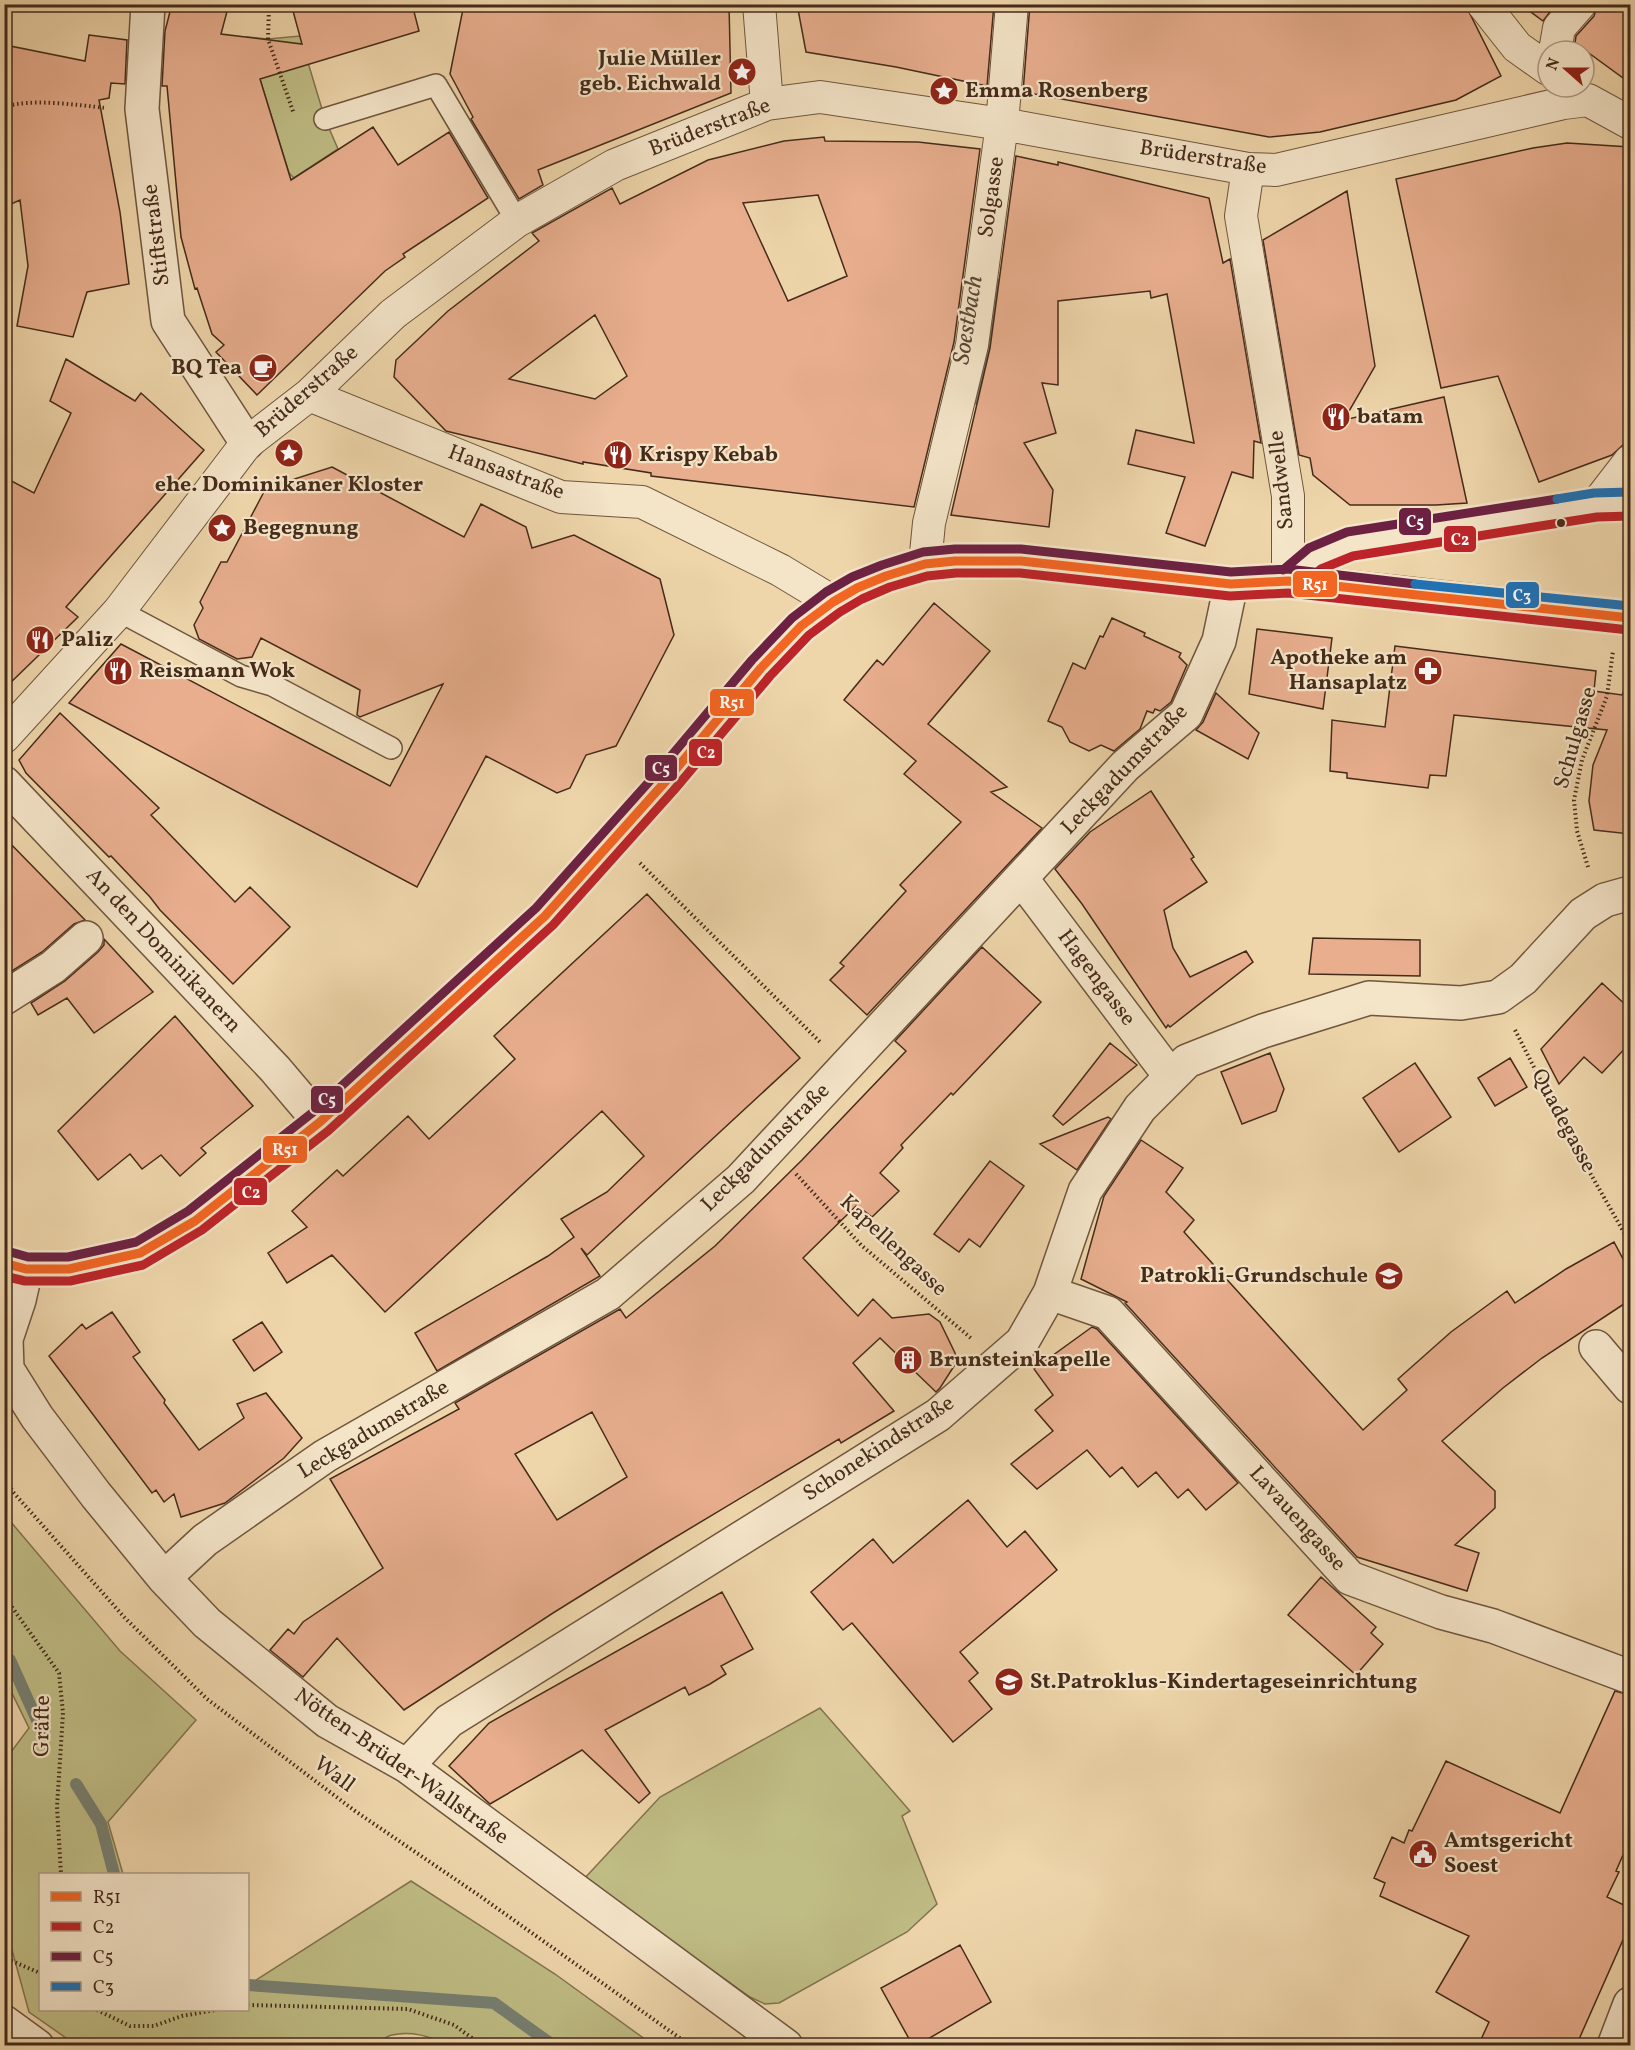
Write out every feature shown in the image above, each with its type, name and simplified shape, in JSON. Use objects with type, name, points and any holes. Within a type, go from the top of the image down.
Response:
[{"type":"street","name":"Stiftstraße","points":[[148,4],[142,109],[168,321],[247,443]]},
{"type":"street","points":[[759,4],[768,104]]},
{"type":"street","name":"Solgasse","points":[[925,564],[929,523],[972,345],[1002,124],[1012,4]]},
{"type":"street","points":[[1483,4],[1517,47],[1536,60]]},
{"type":"street","points":[[1557,39],[1558,28],[1580,4]]},
{"type":"street","name":"Brüderstraße","points":[[4,736],[119,610],[247,443],[309,396],[393,314],[518,221],[615,165],[768,104],[820,97],[1002,124],[1248,169],[1276,170],[1546,99]]},
{"type":"street","name":"Brüderstraße","points":[[1583,99],[1630,123]]},
{"type":"street","name":"Sandwelle","points":[[1248,169],[1241,216],[1288,496],[1288,581]]},
{"type":"street","name":"Hansastraße","points":[[309,396],[561,497],[642,502],[780,570],[833,602]]},
{"type":"street","points":[[1596,506],[1630,461]]},
{"type":"street","name":"Sandwelle","points":[[1288,581],[1315,559],[1350,544],[1596,506],[1630,504]]},
{"type":"street","points":[[15,1266],[69,1269],[141,1253],[195,1221],[320,1122],[545,916],[761,668],[801,626],[833,602],[885,576],[925,564],[955,561],[1021,561],[1231,584],[1288,581],[1626,617]]},
{"type":"street","name":"Leckgadumstraße","points":[[164,1578],[205,1540],[326,1456],[608,1294],[741,1179],[1125,766],[1186,714],[1219,641],[1231,584]]},
{"type":"street","name":"An den Dominikanern","points":[[4,783],[267,1060],[320,1122]]},
{"type":"street","name":"Hagengasse","points":[[1021,878],[1171,1077]]},
{"type":"street","name":"Schonekindstraße","points":[[407,1766],[449,1721],[938,1415],[1022,1342],[1050,1293],[1085,1191],[1140,1108],[1186,1061],[1263,1030],[1369,998],[1461,1003],[1498,997],[1523,979],[1583,914],[1618,896]]},
{"type":"street","points":[[4,998],[52,967],[86,938]]},
{"type":"street","name":"Nötten-Brüder-Wallstraße","points":[[15,1266],[19,1300],[5,1338],[7,1369],[37,1417],[96,1495],[164,1578],[207,1623],[327,1721],[407,1766],[786,2046]]},
{"type":"street","name":"Lavauengasse","points":[[1050,1293],[1108,1313],[1350,1578],[1441,1612],[1493,1626],[1630,1677]]},
{"type":"street","points":[[1596,1347],[1630,1387]]},
{"type":"street","points":[[1614,2046],[1630,2004]]},
{"type":"street","points":[[4,2022],[37,2046]]},
{"type":"lane","points":[[325,119],[436,86],[498,192],[518,221]]},
{"type":"lane","points":[[119,610],[241,676],[272,685],[391,748]]},
{"type":"path","points":[[269,6],[268,39],[296,120],[301,126],[325,119]]},
{"type":"path","points":[[4,107],[15,104],[69,104],[142,109]]},
{"type":"path","name":"Schulgasse","points":[[1618,896],[1591,875],[1577,831],[1574,800],[1582,760],[1607,696],[1612,655],[1626,617]]},
{"type":"path","points":[[615,838],[846,1068]]},
{"type":"path","name":"Quadegasse","points":[[1498,997],[1569,1136],[1630,1243]]},
{"type":"path","name":"Kapellengasse","points":[[771,1147],[861,1245],[975,1341],[997,1364]]},
{"type":"path","name":"Wall","points":[[4,1477],[13,1492],[125,1618],[207,1699],[355,1811],[477,1894],[691,2046]]},
{"type":"path","name":"Gräfte","points":[[4,1596],[59,1672],[63,1713],[57,1807],[61,1873]]},
{"type":"path","points":[[4,1962],[6,1959],[39,1973]]},
{"type":"path","points":[[249,2005],[408,2009],[454,2025],[483,2046]]},
{"type":"path","points":[[99,2011],[130,2026],[154,2026],[182,2016],[210,2011]]},
{"type":"shaded area","points":[[300,36],[325,119],[338,149],[294,178],[289,173],[247,37],[268,39]]},
{"type":"shaded area","points":[[5,1515],[120,1651],[196,1720],[108,1822],[123,1873],[39,1873],[39,2011],[249,2011],[249,1981],[253,1982],[411,1881],[555,1974],[653,2045],[445,2046],[427,2037],[405,2033],[383,2039],[375,2046],[76,2045],[29,2012],[4,1921],[5,1760],[29,1728],[5,1679]]},
{"type":"shaded area","points":[[820,1708],[910,1811],[902,1816],[937,1904],[907,1932],[779,2003],[765,2004],[750,1997],[584,1879],[660,1797]]},
{"type":"building","points":[[172,4],[229,4],[221,34],[302,44],[293,11],[313,4],[412,4],[419,31],[260,79],[291,180],[373,127],[398,165],[449,132],[488,198],[403,254],[405,257],[385,271],[257,395],[216,352],[224,345],[212,334],[197,288],[195,289],[181,237],[167,86],[162,86],[165,31]]},
{"type":"building","points":[[464,4],[729,4],[731,93],[538,170],[543,185],[519,199],[471,119],[473,117],[450,74]]},
{"type":"building","points":[[797,4],[994,4],[987,86],[896,67],[806,52]]},
{"type":"building","points":[[1030,4],[1465,4],[1501,76],[1456,100],[1320,132],[1269,137],[1023,92]]},
{"type":"building","points":[[1520,4],[1556,4],[1543,21]]},
{"type":"building","points":[[1598,4],[1630,4],[1630,83],[1596,58],[1596,39],[1576,39],[1594,16]]},
{"type":"building","points":[[89,35],[127,40],[125,84],[111,83],[109,98],[99,100],[120,212],[129,284],[87,292],[73,337],[17,326],[28,266],[20,200],[4,207],[4,146],[10,145],[7,72],[10,46],[85,61]]},
{"type":"building","points":[[824,137],[825,141],[918,142],[980,149],[954,342],[914,507],[651,476],[651,473],[583,462],[583,464],[446,431],[394,377],[396,360],[448,311],[539,241],[532,233],[612,188],[620,204],[708,160],[784,141]],"holes":[[[818,195],[847,276],[788,301],[743,203]],[[595,315],[627,376],[595,399],[509,379]]]},
{"type":"building","points":[[1567,143],[1630,147],[1630,443],[1623,445],[1612,455],[1539,482],[1498,376],[1441,388],[1396,179],[1533,148]]},
{"type":"building","points":[[1016,156],[1058,165],[1058,162],[1209,198],[1223,263],[1230,259],[1261,443],[1254,441],[1253,478],[1232,472],[1205,546],[1166,533],[1185,477],[1128,464],[1136,430],[1194,443],[1167,294],[1151,298],[1150,291],[1058,301],[1058,385],[1042,383],[1056,433],[1024,443],[1053,490],[1049,527],[951,515],[990,348]]},
{"type":"building","points":[[1347,191],[1375,366],[1344,420],[1444,397],[1467,503],[1350,505],[1313,475],[1310,458],[1299,455],[1263,240]]},
{"type":"building","points":[[66,359],[135,401],[141,393],[204,450],[66,607],[78,617],[4,689],[4,477],[34,493],[71,413],[50,401]]},
{"type":"building","points":[[332,467],[464,537],[481,504],[526,527],[532,548],[574,535],[660,579],[674,635],[616,746],[586,755],[570,788],[557,793],[486,756],[417,887],[69,703],[121,644],[390,786],[443,684],[360,717],[357,715],[360,690],[261,638],[252,657],[237,659],[199,639],[194,625],[203,608],[200,602],[221,562],[227,562],[266,488]]},
{"type":"building","points":[[934,603],[990,651],[928,724],[1007,787],[991,792],[1042,828],[867,1015],[830,980],[844,966],[840,963],[906,891],[900,885],[961,822],[904,774],[916,761],[844,700],[877,660],[883,665]]},
{"type":"building","points":[[1112,618],[1181,653],[1179,657],[1187,665],[1171,702],[1160,711],[1155,709],[1153,713],[1147,711],[1140,729],[1114,751],[1101,745],[1089,751],[1070,742],[1062,727],[1048,721],[1073,663],[1085,669],[1100,636],[1103,637]]},
{"type":"building","points":[[1257,629],[1332,638],[1323,709],[1249,694]]},
{"type":"building","points":[[1395,646],[1596,671],[1594,691],[1622,695],[1630,676],[1630,834],[1594,830],[1589,801],[1593,765],[1607,730],[1454,715],[1446,776],[1430,775],[1428,788],[1347,778],[1347,773],[1330,771],[1332,720],[1385,727]]},
{"type":"building","points":[[1216,693],[1259,733],[1248,759],[1196,730],[1203,722]]},
{"type":"building","points":[[60,713],[159,808],[151,815],[235,902],[250,887],[290,927],[233,984],[111,856],[109,857],[26,773],[19,760]]},
{"type":"building","points":[[1151,791],[1194,857],[1191,859],[1207,882],[1164,910],[1173,948],[1190,977],[1246,951],[1253,962],[1166,1028],[1082,904],[1055,869],[1090,832]]},
{"type":"building","points":[[4,837],[85,920],[74,924],[42,952],[12,971],[4,959]]},
{"type":"building","points":[[647,894],[800,1058],[587,1255],[581,1248],[600,1276],[437,1371],[415,1333],[548,1256],[574,1237],[561,1219],[607,1192],[644,1156],[602,1111],[385,1312],[332,1255],[287,1283],[268,1253],[307,1227],[292,1211],[337,1170],[343,1176],[408,1116],[429,1139],[515,1059],[494,1036]]},
{"type":"building","points":[[1313,938],[1420,940],[1420,976],[1309,974]]},
{"type":"building","points":[[104,939],[153,992],[94,1033],[67,998],[38,1015],[31,1003],[65,981],[98,952],[104,945]]},
{"type":"building","points":[[982,947],[1041,1002],[953,1095],[951,1093],[901,1145],[903,1148],[880,1173],[899,1191],[872,1217],[864,1211],[863,1213],[856,1206],[803,1258],[858,1316],[873,1299],[892,1318],[929,1314],[940,1322],[955,1353],[956,1363],[936,1392],[880,1338],[853,1363],[894,1411],[841,1443],[839,1439],[659,1547],[404,1710],[337,1638],[303,1677],[270,1650],[288,1629],[294,1634],[303,1622],[383,1568],[330,1479],[459,1409],[455,1403],[620,1309],[626,1318],[715,1246],[802,1160],[906,1051],[895,1041]],"holes":[[[592,1412],[627,1477],[557,1520],[515,1454]]]},
{"type":"building","points":[[1602,983],[1630,1009],[1630,1043],[1602,1073],[1584,1057],[1559,1084],[1541,1049]]},
{"type":"building","points":[[175,1016],[253,1106],[201,1148],[206,1153],[180,1176],[161,1155],[142,1169],[130,1154],[98,1180],[58,1131]]},
{"type":"building","points":[[1110,1043],[1137,1065],[1063,1125],[1053,1116]]},
{"type":"building","points":[[1270,1053],[1284,1089],[1276,1111],[1242,1124],[1221,1072]]},
{"type":"building","points":[[1510,1058],[1527,1087],[1495,1106],[1478,1078]]},
{"type":"building","points":[[1415,1063],[1451,1117],[1399,1152],[1363,1098]]},
{"type":"building","points":[[1108,1117],[1111,1119],[1077,1170],[1040,1144]]},
{"type":"building","points":[[1141,1140],[1183,1168],[1166,1192],[1194,1220],[1184,1232],[1363,1430],[1407,1390],[1398,1379],[1451,1332],[1507,1291],[1515,1303],[1566,1269],[1614,1242],[1630,1272],[1630,1300],[1542,1358],[1503,1388],[1442,1441],[1495,1491],[1495,1508],[1455,1545],[1479,1553],[1467,1591],[1357,1557],[1125,1303],[1127,1302],[1081,1279],[1104,1196]]},
{"type":"building","points":[[990,1161],[1024,1186],[980,1247],[969,1239],[959,1252],[934,1234]]},
{"type":"building","points":[[112,1312],[140,1352],[133,1357],[199,1450],[244,1418],[237,1404],[266,1393],[302,1438],[284,1458],[225,1503],[181,1517],[174,1494],[164,1502],[156,1490],[152,1493],[49,1356],[82,1324],[86,1329]]},
{"type":"building","points":[[262,1322],[282,1352],[254,1371],[233,1340]]},
{"type":"building","points":[[1092,1327],[1097,1329],[1238,1483],[1206,1510],[1188,1489],[1178,1498],[1156,1472],[1138,1487],[1122,1467],[1110,1477],[1087,1450],[1037,1489],[1011,1464],[1053,1431],[1035,1410],[1053,1395],[1034,1369]]},
{"type":"building","points":[[968,1500],[1007,1547],[1025,1531],[1057,1570],[960,1652],[978,1673],[969,1681],[992,1709],[953,1742],[852,1623],[843,1630],[811,1592],[873,1539],[893,1563]]},
{"type":"building","points":[[1321,1577],[1376,1627],[1371,1633],[1383,1644],[1356,1675],[1288,1615]]},
{"type":"building","points":[[722,1592],[753,1649],[721,1666],[726,1674],[710,1684],[689,1695],[685,1687],[605,1730],[650,1793],[639,1803],[582,1750],[490,1804],[449,1766],[489,1723]]},
{"type":"building","name":"Amtsgericht Soest","points":[[1615,1691],[1630,1695],[1630,1839],[1616,1871],[1619,1872],[1607,1897],[1630,1908],[1630,1924],[1576,2046],[1478,2046],[1489,2022],[1436,1992],[1469,1936],[1380,1896],[1385,1883],[1374,1878],[1392,1837],[1404,1843],[1409,1830],[1412,1831],[1446,1761],[1560,1813]]},
{"type":"building","points":[[960,1945],[991,2002],[913,2046],[881,1988]]},
{"type":"waterway","name":"Soestbach","points":[[974,399],[988,355],[996,284]]},
{"type":"waterway","points":[[4,1654],[10,1660],[41,1729]]},
{"type":"waterway","points":[[76,1784],[101,1824],[114,1873]]},
{"type":"waterway","points":[[249,1985],[494,2003],[554,2046]]},
{"type":"transit line","name":"C3","points":[[1557,499],[1594,493],[1630,492]]},
{"type":"transit line","name":"C5","points":[[1283,570],[1309,548],[1347,532],[1557,499]]},
{"type":"transit line","name":"C2","points":[[1299,588],[1321,569],[1353,556],[1597,517],[1630,516]]},
{"type":"transit line","name":"C5","points":[[7,1251],[28,1257],[68,1257],[136,1242],[188,1211],[312,1113],[536,908],[656,774],[752,660],[792,618],[826,592],[852,577],[923,552],[955,549],[1021,549],[1231,572],[1288,569],[1415,584]]},
{"type":"transit line","name":"R51","points":[[4,1263],[26,1269],[69,1269],[140,1253],[195,1221],[320,1122],[545,916],[665,782],[761,668],[801,626],[833,602],[857,588],[886,576],[925,564],[955,561],[1021,561],[1231,584],[1288,581],[1630,618]]},
{"type":"transit line","name":"C2","points":[[4,1276],[25,1281],[70,1281],[143,1265],[202,1230],[328,1131],[553,925],[674,790],[770,676],[809,635],[840,612],[890,587],[927,576],[956,573],[1020,573],[1230,596],[1288,593],[1629,630]]},
{"type":"transit line","name":"C3","points":[[1415,584],[1630,606]]},
{"type":"place","name":"Julie Müller geb. Eichwald","points":[[742,72]]},
{"type":"place","name":"Emma Rosenberg","points":[[944,91]]},
{"type":"place","name":"BQ Tea","points":[[263,368]]},
{"type":"place","name":"batam","points":[[1336,417]]},
{"type":"place","name":"ehe. Dominikaner Kloster","points":[[289,453]]},
{"type":"place","name":"Krispy Kebab","points":[[618,455]]},
{"type":"place","name":"Begegnung","points":[[222,528]]},
{"type":"place","name":"Paliz","points":[[40,640]]},
{"type":"place","name":"Reismann Wok","points":[[118,671]]},
{"type":"place","name":"Apotheke am Hansaplatz","points":[[1428,671]]},
{"type":"place","name":"Patrokli-Grundschule","points":[[1389,1276]]},
{"type":"place","name":"Brunsteinkapelle","points":[[908,1360]]},
{"type":"place","name":"St.Patroklus-Kindertageseinrichtung","points":[[1009,1682]]},
{"type":"place","name":"Amtsgericht Soest","points":[[1423,1854]]}]
